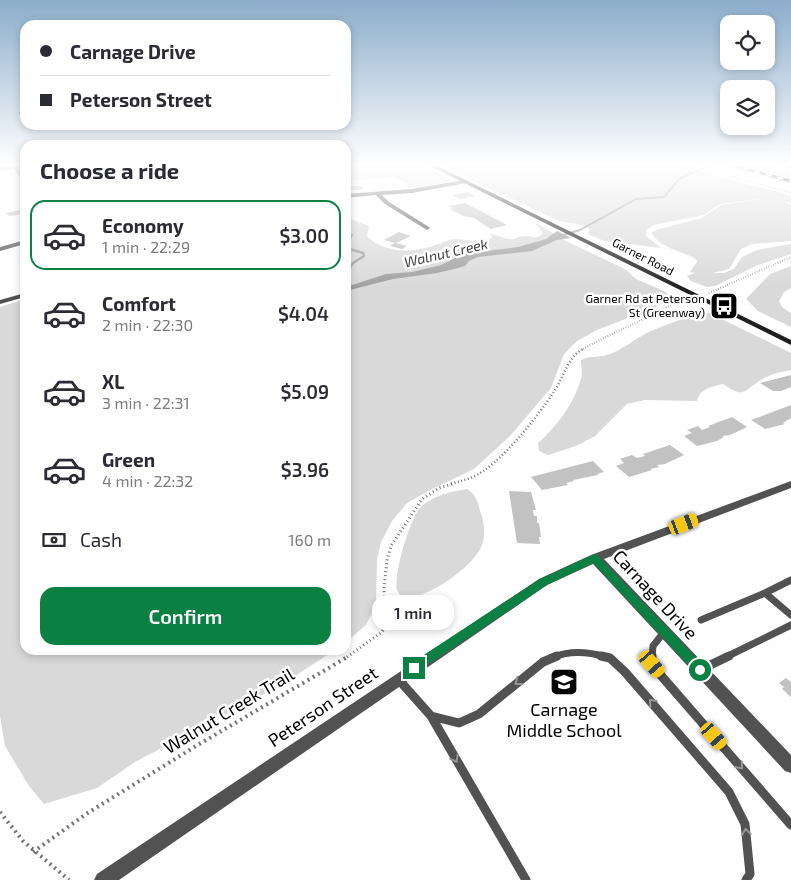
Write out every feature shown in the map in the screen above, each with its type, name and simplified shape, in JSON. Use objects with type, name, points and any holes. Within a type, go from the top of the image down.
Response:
[{"type":"main road","name":"Garner Road","points":[[514,206],[791,343]]},
{"type":"street","points":[[392,206],[427,228]]},
{"type":"street","points":[[0,249],[20,243]]},
{"type":"street","points":[[0,302],[20,296]]},
{"type":"street","name":"Peterson Street","points":[[103,880],[543,582],[595,558],[791,484]]},
{"type":"street","name":"Carnage Drive","points":[[595,558],[791,766]]},
{"type":"lane","points":[[702,620],[791,580]]},
{"type":"lane","points":[[765,593],[791,615]]},
{"type":"lane","points":[[700,670],[791,625]]},
{"type":"lane","points":[[664,632],[653,646],[652,664],[791,825]]},
{"type":"lane","points":[[430,716],[459,723],[479,714],[544,662],[560,654],[587,653],[610,658],[660,711],[729,792],[745,824],[750,874],[746,880]]},
{"type":"lane","points":[[398,679],[430,716],[526,880]]},
{"type":"path","points":[[704,295],[791,257]]},
{"type":"path","name":"Walnut Creek Trail","points":[[351,654],[382,632],[386,626],[384,589],[391,546],[422,499],[439,488],[475,476],[507,451],[525,431],[555,390],[569,363],[579,351],[600,338],[664,310],[686,296]]},
{"type":"path","name":"Walnut Creek Trail","points":[[33,852],[94,809],[350,655]]},
{"type":"path","points":[[0,812],[10,829],[33,852],[68,880]]},
{"type":"shaded area","points":[[527,206],[717,206],[704,215],[654,225],[646,230],[646,236],[661,248],[604,241],[588,234],[590,229],[582,225],[559,221]]},
{"type":"shaded area","points":[[719,206],[791,206],[791,241],[752,244],[741,249],[729,269],[713,273],[724,273],[734,269],[742,257],[757,250],[791,244],[791,254],[758,265],[715,286],[707,287],[691,281],[687,276],[695,273],[690,272],[697,262],[696,259],[660,243],[651,233],[702,218]]},
{"type":"shaded area","points":[[351,219],[369,226],[367,236],[372,241],[394,250],[419,250],[455,239],[484,241],[493,237],[489,234],[511,239],[525,236],[537,237],[543,233],[536,224],[538,224],[566,241],[625,269],[636,279],[666,292],[671,298],[656,307],[597,330],[577,341],[564,354],[551,388],[510,436],[474,469],[407,503],[392,521],[381,542],[377,560],[376,605],[366,625],[351,638]]},
{"type":"shaded area","points":[[557,231],[571,238],[557,240],[532,251],[478,257],[469,261],[465,266],[454,269],[393,279],[351,290],[351,285],[386,274],[412,272],[441,265],[463,254],[518,247],[546,239]]},
{"type":"shaded area","points":[[791,266],[791,288],[784,292],[779,301],[782,307],[791,313],[791,327],[758,311],[746,299],[770,274]]},
{"type":"shaded area","points":[[20,301],[20,655],[327,655],[278,687],[135,762],[97,788],[44,804],[29,786],[5,746],[0,716],[0,307]]},
{"type":"shaded area","points":[[705,311],[791,353],[791,370],[768,376],[744,392],[730,389],[723,384],[704,391],[697,401],[645,400],[627,404],[595,436],[576,446],[548,455],[539,451],[538,443],[558,422],[574,397],[582,377],[581,360],[610,354],[647,333]]},
{"type":"shaded area","points":[[467,489],[476,498],[483,523],[483,541],[477,554],[459,573],[447,582],[422,594],[401,597],[396,583],[407,535],[416,514],[420,508],[436,497]]},
{"type":"building","points":[[449,206],[471,206],[507,225],[491,229],[474,218],[463,216],[450,209],[453,208]]},
{"type":"building","points":[[20,210],[20,215],[9,216],[6,213]]},
{"type":"building","points":[[399,232],[411,236],[396,243],[407,246],[402,249],[390,246],[395,243],[384,240]]},
{"type":"building","points":[[791,375],[791,387],[781,391],[773,391],[760,383]]},
{"type":"building","points":[[791,405],[791,418],[783,423],[785,424],[765,429],[751,420]]},
{"type":"building","points":[[732,417],[747,427],[730,435],[722,436],[724,437],[717,441],[697,446],[684,436],[692,433],[687,430],[698,426],[702,430]]},
{"type":"building","points":[[670,445],[684,455],[665,464],[657,465],[659,467],[650,469],[652,470],[629,477],[616,466],[624,463],[620,459],[632,455],[637,458],[645,456],[643,454]]},
{"type":"building","points":[[593,461],[604,472],[573,480],[566,483],[568,485],[542,490],[531,477]]},
{"type":"building","points":[[509,491],[531,492],[536,510],[533,510],[534,516],[537,516],[537,523],[539,523],[540,544],[517,543]]},
{"type":"building","points":[[786,678],[791,682],[791,697],[782,689],[784,687],[779,683]]},
{"type":"waterway","name":"Walnut Creek","points":[[560,236],[580,230],[623,206]]},
{"type":"waterway","points":[[351,249],[363,253],[364,256],[351,266]]},
{"type":"place","name":"Garner Rd at Peterson St (Greenway)","points":[[724,306]]},
{"type":"place","name":"Carnage Middle School","points":[[564,682]]},
{"type":"route","points":[[414,668],[543,582],[595,558],[700,670]]}]
